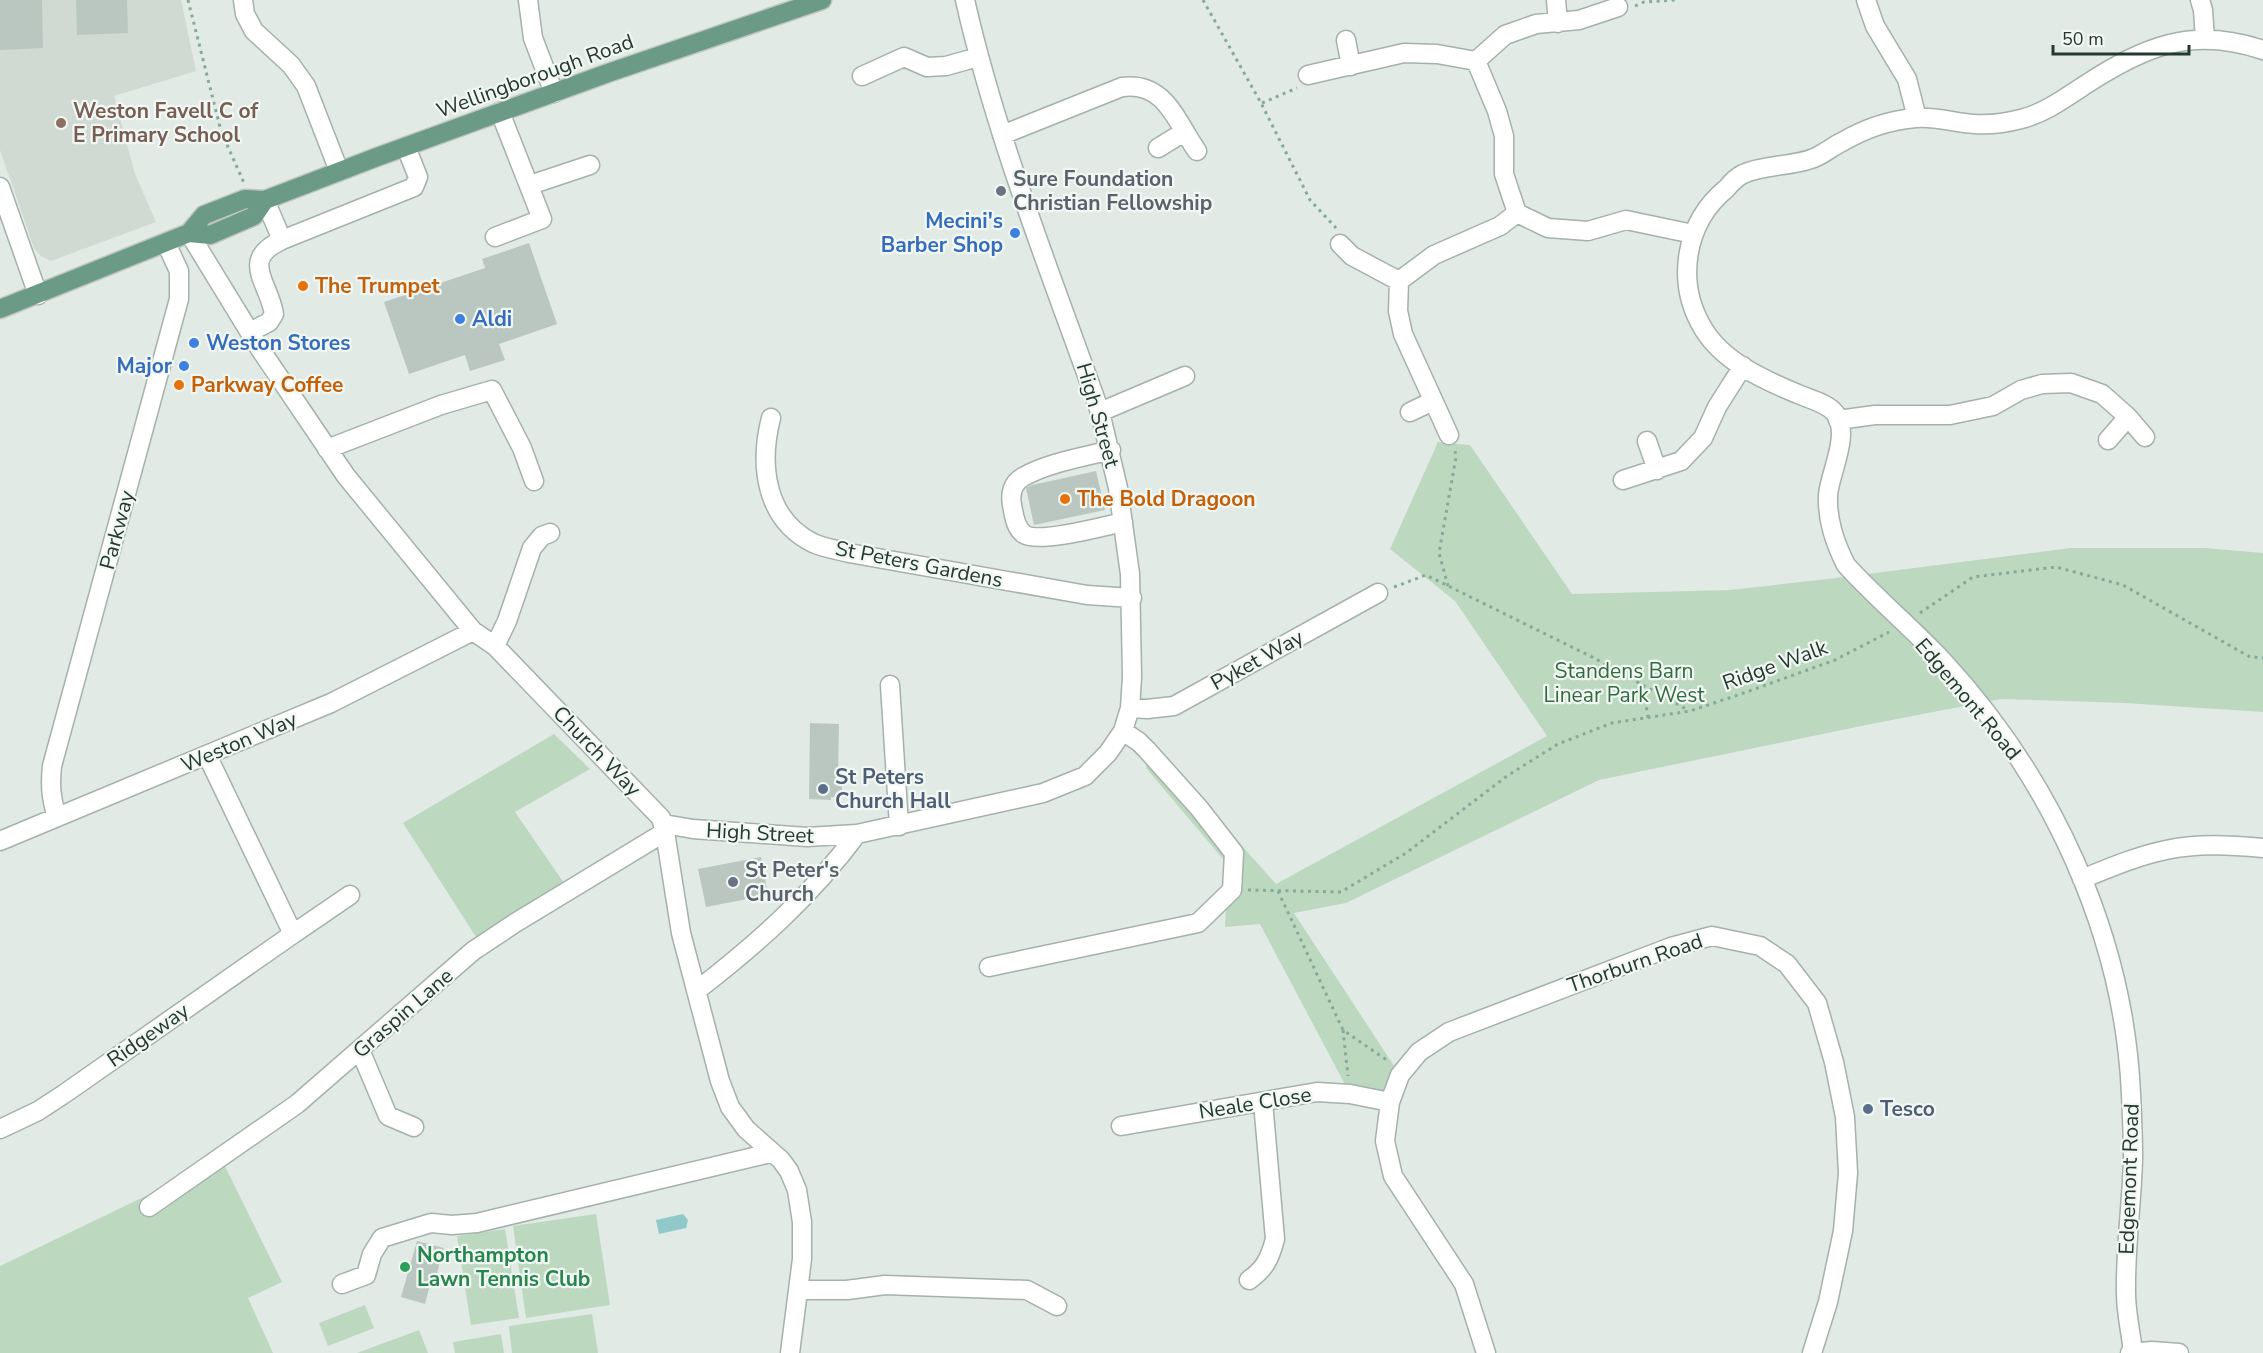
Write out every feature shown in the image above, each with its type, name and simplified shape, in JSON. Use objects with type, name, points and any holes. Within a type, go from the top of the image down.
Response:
[{"type":"main road","name":"Wellingborough Road","points":[[0,309],[189,233],[210,235],[254,216],[265,200],[339,171],[500,112],[822,0]]},
{"type":"street","points":[[243,0],[245,14],[254,31],[291,65],[306,86],[339,171]]},
{"type":"street","points":[[528,0],[533,38],[555,93]]},
{"type":"street","name":"High Street","points":[[665,828],[807,837],[857,834],[899,826],[1042,793],[1085,776],[1108,753],[1123,731],[1130,708],[1132,598],[1111,450],[1100,412],[1002,135],[978,57],[964,0]]},
{"type":"street","points":[[1556,0],[1558,23]]},
{"type":"street","points":[[1866,0],[1875,26],[1907,79],[1917,118]]},
{"type":"street","points":[[2200,0],[2205,39]]},
{"type":"street","points":[[1476,61],[1505,35],[1536,24],[1579,21],[1618,7]]},
{"type":"street","points":[[1346,40],[1351,66]]},
{"type":"street","points":[[2145,437],[2128,417],[2102,394],[2071,383],[2042,384],[2021,390],[1993,405],[1950,415],[1875,415],[1838,420],[1835,412],[1823,405],[1773,384],[1743,366],[1719,349],[1704,330],[1693,307],[1689,288],[1687,255],[1693,234],[1702,214],[1716,196],[1742,174],[1814,158],[1867,129],[1917,118],[1975,124],[2023,119],[2050,108],[2116,65],[2149,49],[2182,41],[2224,40],[2263,50]]},
{"type":"street","points":[[1308,75],[1404,52],[1437,54],[1476,61]]},
{"type":"street","points":[[861,76],[904,57],[927,67],[946,66],[978,57]]},
{"type":"street","points":[[1476,61],[1497,111],[1504,136],[1504,174],[1517,213],[1548,228],[1588,231],[1626,220],[1693,234]]},
{"type":"street","points":[[1002,135],[1122,87],[1134,85],[1155,92],[1164,98],[1197,151]]},
{"type":"street","points":[[495,237],[549,223],[530,185],[500,112]]},
{"type":"street","points":[[1158,147],[1184,132]]},
{"type":"street","points":[[250,332],[269,322],[274,314],[273,305],[259,274],[259,263],[263,252],[282,240],[414,187],[418,177],[406,147]]},
{"type":"street","points":[[530,185],[590,165]]},
{"type":"street","points":[[2,197],[38,295]]},
{"type":"street","points":[[265,200],[282,240]]},
{"type":"street","points":[[1399,282],[1434,255],[1500,226],[1517,213]]},
{"type":"street","name":"Church Way","points":[[189,233],[250,332],[327,449],[367,502],[473,632],[495,646],[656,812],[665,828]]},
{"type":"street","name":"Parkway","points":[[57,818],[51,800],[52,766],[179,299],[179,271],[166,243]]},
{"type":"street","points":[[1340,244],[1352,256],[1399,282]]},
{"type":"street","points":[[1399,282],[1398,311],[1403,333],[1449,435]]},
{"type":"street","points":[[1623,480],[1682,460],[1703,438],[1717,407],[1743,366]]},
{"type":"street","points":[[1100,412],[1185,376]]},
{"type":"street","points":[[327,449],[441,405],[492,390],[522,448],[534,481]]},
{"type":"street","points":[[1410,412],[1433,401]]},
{"type":"street","points":[[2108,440],[2128,417]]},
{"type":"street","name":"St Peters Gardens","points":[[771,418],[765,443],[766,477],[775,505],[791,529],[814,544],[849,553],[1087,595],[1132,598]]},
{"type":"street","name":"Edgemont Road","points":[[1838,420],[1841,431],[1840,440],[1828,494],[1830,524],[1836,545],[1846,565],[1943,661],[1986,713],[2027,770],[2056,822],[2082,879],[2100,927],[2114,977],[2126,1035],[2131,1092],[2133,1158],[2126,1296],[2131,1353]]},
{"type":"street","points":[[1647,441],[1657,470]]},
{"type":"street","points":[[1111,450],[1042,469],[1021,478],[1011,495],[1015,521],[1022,533],[1030,537],[1050,537],[1123,522]]},
{"type":"street","points":[[495,646],[507,621],[532,548],[542,536],[550,533]]},
{"type":"street","name":"Pyket Way","points":[[1130,708],[1147,709],[1174,705],[1378,593]]},
{"type":"street","name":"Weston Way","points":[[0,841],[331,703],[473,632]]},
{"type":"street","points":[[890,685],[899,826]]},
{"type":"street","points":[[989,968],[1197,923],[1232,890],[1234,853],[1199,808],[1147,750],[1123,731]]},
{"type":"street","points":[[207,755],[292,934]]},
{"type":"street","points":[[665,828],[681,933],[720,1081],[730,1107],[746,1129],[770,1153],[781,1160],[789,1171],[797,1190],[801,1208],[802,1259],[790,1353]]},
{"type":"street","name":"Graspin Lane","points":[[148,1207],[297,1104],[473,951],[665,828]]},
{"type":"street","name":"High Street","points":[[696,991],[749,951],[777,924],[837,861],[857,834]]},
{"type":"street","points":[[2082,879],[2124,862],[2167,849],[2231,845],[2263,848]]},
{"type":"street","name":"Ridgeway","points":[[0,1129],[38,1111],[350,895]]},
{"type":"street","name":"Thorburn Road","points":[[1486,1353],[1464,1284],[1393,1176],[1385,1141],[1390,1102],[1400,1074],[1419,1052],[1449,1032],[1671,947],[1712,936],[1760,946],[1787,964],[1817,1002],[1834,1062],[1845,1128],[1848,1173],[1843,1232],[1828,1302],[1812,1353]]},
{"type":"street","points":[[360,1050],[388,1116],[414,1127]]},
{"type":"street","name":"Neale Close","points":[[1121,1126],[1317,1092],[1350,1094],[1390,1102]]},
{"type":"street","points":[[1250,1280],[1261,1272],[1270,1257],[1275,1239],[1263,1102]]},
{"type":"street","points":[[342,1284],[366,1275],[372,1254],[382,1238],[412,1228],[431,1223],[452,1225],[477,1223],[770,1153]]},
{"type":"street","points":[[799,1290],[847,1290],[885,1285],[1027,1290],[1057,1306]]},
{"type":"street","points":[[2131,1353],[2179,1353]]},
{"type":"path","points":[[188,0],[221,131],[246,187]]},
{"type":"path","points":[[1203,0],[1261,103],[1310,200],[1344,236],[1340,244]]},
{"type":"path","points":[[1618,7],[1621,11],[1644,2],[1676,0]]},
{"type":"path","points":[[1261,103],[1298,87],[1308,75]]},
{"type":"path","points":[[1448,586],[1439,553],[1456,457],[1449,435]]},
{"type":"path","name":"Ridge Walk","points":[[1232,890],[1341,892],[1406,853],[1507,776],[1558,744],[1612,723],[1690,711],[1835,660],[1904,624],[1973,577],[2056,567],[2123,585],[2250,657],[2263,658]]},
{"type":"path","points":[[1378,593],[1426,575],[1594,658],[1690,711]]},
{"type":"path","points":[[1643,685],[1648,718]]},
{"type":"path","points":[[1278,891],[1343,1030],[1350,1094]]},
{"type":"path","points":[[1343,1030],[1403,1071]]},
{"type":"shaded area","name":"Weston Favell C of E Primary School","points":[[0,0],[181,0],[196,71],[114,96],[135,174],[156,222],[51,261],[41,256],[34,248],[0,150]]},
{"type":"green space","name":"Standens Barn Linear Park West","points":[[1438,442],[1470,445],[1572,594],[1730,590],[2071,548],[2205,548],[2263,553],[2263,712],[2125,703],[2001,699],[1599,780],[1346,903],[1294,913],[1400,1075],[1390,1102],[1350,1094],[1260,924],[1225,927],[1228,865],[1146,768],[1150,743],[1276,884],[1547,736],[1455,601],[1390,549]]},
{"type":"green space","points":[[554,734],[590,769],[515,812],[564,883],[478,940],[403,823]]},
{"type":"green space","points":[[218,1152],[282,1282],[248,1298],[273,1353],[0,1353],[0,1266],[179,1180]]},
{"type":"green space","points":[[596,1214],[610,1305],[526,1318],[513,1226]]},
{"type":"green space","points":[[505,1229],[519,1318],[471,1325],[457,1236]]},
{"type":"green space","points":[[365,1305],[374,1328],[328,1346],[319,1323]]},
{"type":"green space","points":[[592,1314],[598,1353],[512,1353],[509,1326]]},
{"type":"green space","points":[[419,1330],[428,1353],[357,1353]]},
{"type":"green space","points":[[501,1334],[504,1353],[455,1353],[453,1342]]},
{"type":"water","points":[[683,1214],[688,1220],[686,1228],[659,1234],[656,1220]]},
{"type":"building","points":[[0,0],[42,0],[43,48],[0,50]]},
{"type":"building","points":[[76,0],[127,0],[128,33],[77,35]]},
{"type":"building","points":[[529,243],[557,324],[499,344],[505,360],[470,371],[465,355],[409,374],[384,302],[485,268],[482,259]]},
{"type":"building","name":"The Bold Dragoon","points":[[1096,471],[1105,510],[1034,525],[1026,488]]},
{"type":"building","points":[[810,723],[839,724],[838,777],[842,777],[842,798],[809,799]]},
{"type":"building","name":"St Peter's Church","points":[[761,857],[768,895],[706,907],[698,869]]},
{"type":"building","points":[[417,1241],[444,1248],[436,1277],[432,1277],[425,1304],[401,1297]]},
{"type":"place","name":"Weston Favell C of E Primary School","points":[[61,123]]},
{"type":"place","name":"Sure Foundation Christian Fellowship","points":[[1001,191]]},
{"type":"place","name":"Mecini's Barber Shop","points":[[1015,233]]},
{"type":"place","name":"The Trumpet","points":[[303,286]]},
{"type":"place","name":"Aldi","points":[[460,319]]},
{"type":"place","name":"Weston Stores","points":[[194,343]]},
{"type":"place","name":"Major","points":[[184,366]]},
{"type":"place","name":"Parkway Coffee","points":[[179,385]]},
{"type":"place","name":"The Bold Dragoon","points":[[1065,499]]},
{"type":"place","name":"St Peters Church Hall","points":[[823,789]]},
{"type":"place","name":"St Peter's Church","points":[[733,882]]},
{"type":"place","name":"Tesco","points":[[1868,1109]]},
{"type":"place","name":"Northampton Lawn Tennis Club","points":[[405,1267]]}]
